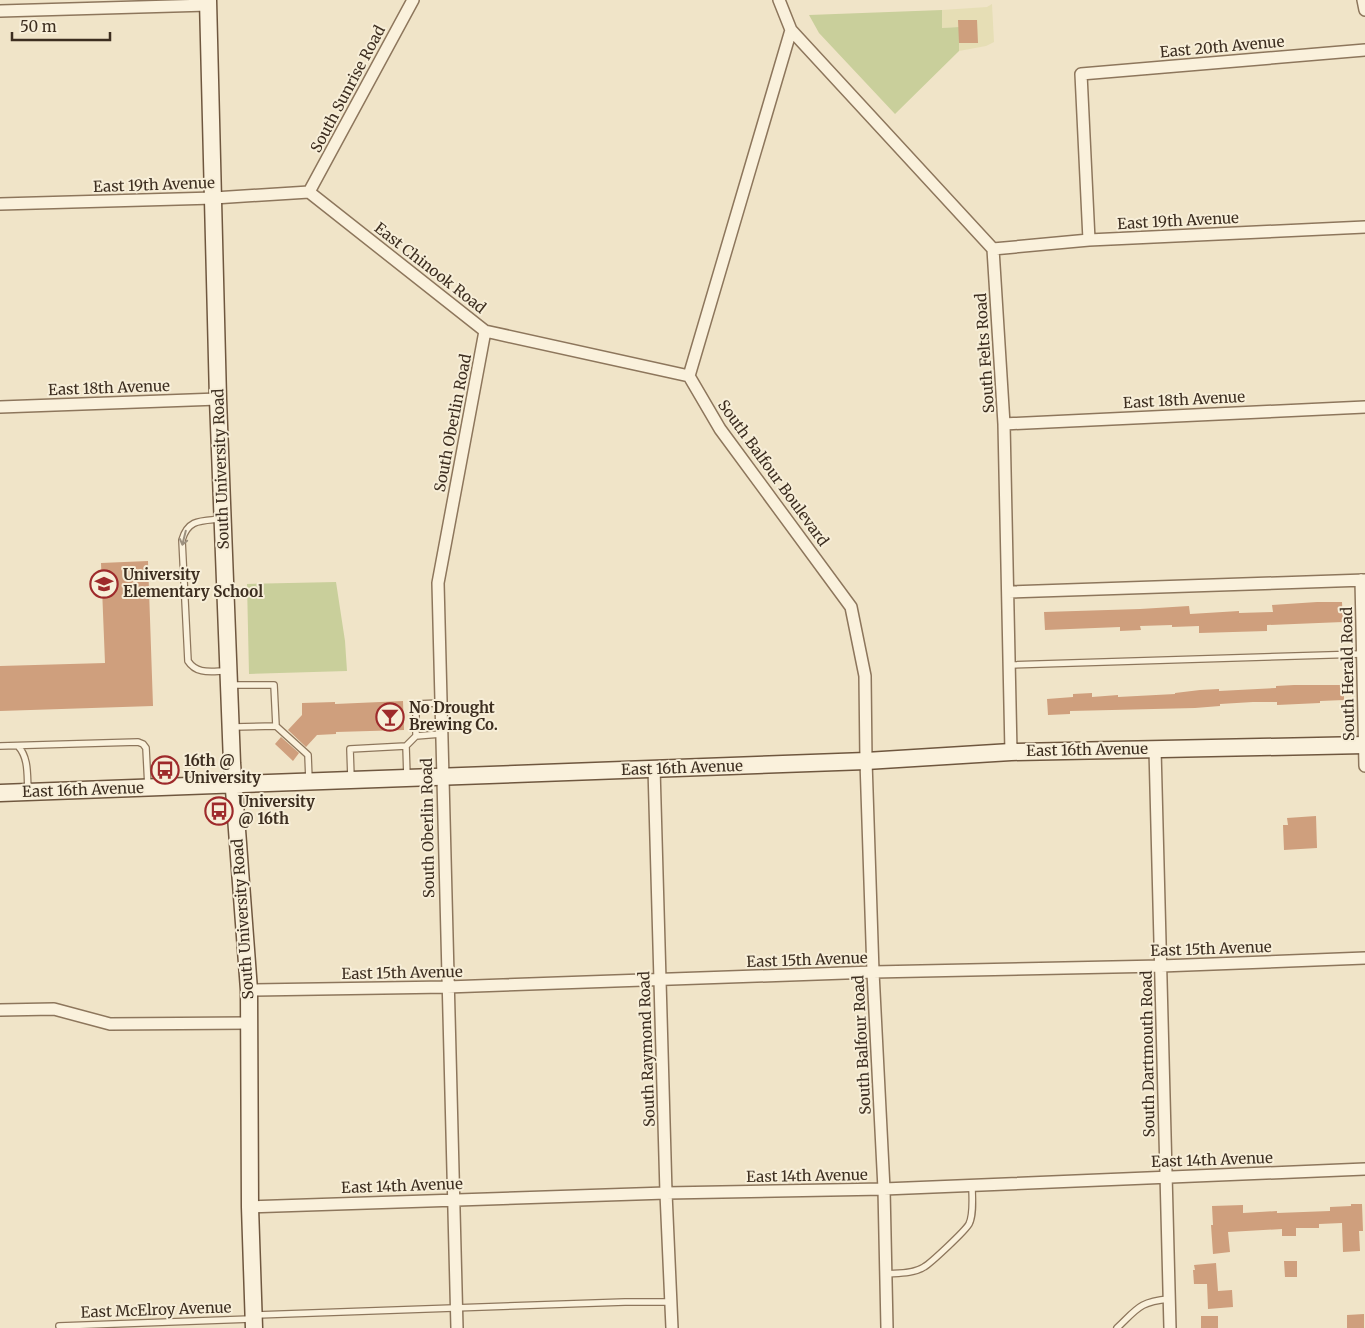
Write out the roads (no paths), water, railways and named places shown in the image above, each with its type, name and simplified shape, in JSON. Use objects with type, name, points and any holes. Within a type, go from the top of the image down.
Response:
[{"type":"main road","name":"South University Road","points":[[208,2],[218,399],[233,784],[243,888],[249,990],[250,1207],[253,1321]]},
{"type":"main road","name":"East 16th Avenue","points":[[0,793],[866,761],[1011,752],[1365,745]]},
{"type":"street","name":"South Sunrise Road","points":[[309,192],[413,0]]},
{"type":"street","points":[[779,0],[791,30],[993,249]]},
{"type":"street","points":[[1363,0],[1365,10]]},
{"type":"street","points":[[0,11],[208,2]]},
{"type":"street","points":[[689,376],[791,30]]},
{"type":"street","name":"East 20th Avenue","points":[[1090,240],[1081,74],[1365,50]]},
{"type":"street","name":"East 19th Avenue","points":[[0,204],[214,198],[309,192]]},
{"type":"street","name":"East Chinook Road","points":[[309,192],[485,331],[689,376]]},
{"type":"street","name":"East 19th Avenue","points":[[993,249],[1090,240],[1365,227]]},
{"type":"street","name":"South Felts Road","points":[[993,249],[1004,424],[1011,752]]},
{"type":"street","name":"South Oberlin Road","points":[[457,1328],[438,583],[485,331]]},
{"type":"street","name":"South Balfour Boulevard","points":[[689,376],[720,429],[851,607],[865,676],[866,761]]},
{"type":"street","name":"East 18th Avenue","points":[[0,407],[218,399]]},
{"type":"street","name":"East 18th Avenue","points":[[1004,424],[1365,407]]},
{"type":"street","points":[[1008,592],[1363,580]]},
{"type":"street","name":"South Herald Road","points":[[1363,580],[1362,654],[1365,766]]},
{"type":"street","name":"South Dartmouth Road","points":[[1155,749],[1170,1328]]},
{"type":"street","name":"South Balfour Road","points":[[866,761],[873,972],[884,1189],[887,1328]]},
{"type":"street","name":"South Raymond Road","points":[[654,768],[666,1193],[672,1328]]},
{"type":"street","name":"East 15th Avenue","points":[[249,990],[447,987],[873,972],[1161,966],[1365,958]]},
{"type":"street","points":[[0,1010],[54,1009],[110,1024],[249,1023]]},
{"type":"street","name":"East 14th Avenue","points":[[250,1207],[666,1193],[884,1189],[1365,1169]]},
{"type":"lane","points":[[223,518],[200,521],[191,524],[184,531],[182,540],[188,661],[192,668],[202,671],[229,678],[274,685],[276,726]]},
{"type":"lane","points":[[1009,665],[1362,654]]},
{"type":"lane","points":[[416,736],[416,704],[441,703]]},
{"type":"lane","points":[[231,727],[276,726],[308,755],[309,782]]},
{"type":"lane","points":[[351,781],[350,749],[406,746],[416,736],[441,734]]},
{"type":"lane","points":[[0,746],[138,742],[146,748],[148,787]]},
{"type":"lane","points":[[18,746],[24,751],[26,757],[28,792]]},
{"type":"lane","points":[[406,746],[407,779]]},
{"type":"lane","points":[[886,1274],[913,1271],[923,1267],[962,1232],[969,1224],[971,1215],[972,1186]]},
{"type":"lane","points":[[1117,1328],[1141,1304],[1151,1300],[1170,1299]]},
{"type":"lane","name":"East McElroy Avenue","points":[[59,1326],[253,1321],[456,1308],[671,1302]]},
{"type":"place","name":"University Elementary School","points":[[104,584]]},
{"type":"place","name":"No Drought Brewing Co.","points":[[390,717]]},
{"type":"place","name":"16th @ University","points":[[165,770]]},
{"type":"place","name":"University @ 16th","points":[[219,811]]}]
